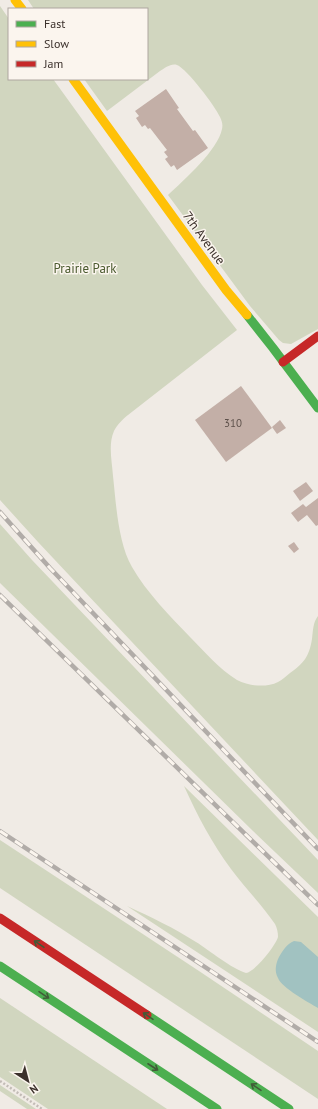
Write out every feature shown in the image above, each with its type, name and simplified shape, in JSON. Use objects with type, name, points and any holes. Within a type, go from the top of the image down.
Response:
[{"type":"main road","name":"7th Avenue","points":[[74,80],[226,290],[318,408]]},
{"type":"main road","points":[[283,362],[318,336]]},
{"type":"main road","points":[[0,918],[289,1109]]},
{"type":"main road","points":[[0,966],[217,1109]]},
{"type":"path","points":[[0,1081],[42,1109]]},
{"type":"green space","points":[[28,0],[318,0],[318,329],[291,344],[283,343],[279,340],[250,306],[168,195],[200,164],[214,146],[222,128],[221,120],[217,112],[207,97],[187,73],[177,65],[168,66],[107,111],[85,80],[148,80],[148,8],[33,8]]},
{"type":"green space","name":"Prairie Park","points":[[0,6],[8,18],[8,80],[54,80],[202,285],[237,330],[128,415],[115,429],[111,442],[111,453],[118,523],[127,557],[144,586],[167,613],[218,666],[237,680],[247,684],[263,686],[280,681],[305,659],[311,645],[314,624],[318,616],[318,840],[0,500]]},
{"type":"green space","points":[[0,524],[32,560],[318,860],[318,893],[0,583]]},
{"type":"green space","points":[[184,786],[318,917],[318,1032],[127,906],[179,932],[201,945],[227,964],[246,973],[260,963],[278,937],[275,924],[236,876],[217,849],[194,808]]},
{"type":"green space","points":[[0,840],[318,1051],[318,1099],[0,888]]},
{"type":"green space","points":[[0,998],[167,1109],[48,1109],[0,1077]]},
{"type":"green space","points":[[0,1085],[36,1109],[27,1109],[0,1091]]},
{"type":"water","points":[[294,941],[301,942],[318,957],[318,1008],[302,999],[280,982],[276,973],[279,957],[285,948]]},
{"type":"building","points":[[166,89],[179,108],[177,109],[208,148],[177,170],[174,165],[171,167],[165,159],[168,157],[164,152],[167,150],[150,128],[148,129],[145,125],[142,127],[136,118],[139,116],[135,111]]},
{"type":"building","points":[[241,386],[272,428],[226,462],[195,420]]},
{"type":"building","points":[[280,420],[286,428],[277,434],[272,427]]},
{"type":"building","points":[[306,482],[313,491],[300,501],[293,491]]},
{"type":"building","points":[[318,498],[318,525],[316,526],[307,515],[298,522],[291,513],[303,504],[306,507]]},
{"type":"building","points":[[294,542],[299,549],[294,553],[288,546]]},
{"type":"railway","points":[[0,512],[50,568],[318,849]]},
{"type":"railway","points":[[0,595],[318,905]]},
{"type":"railway","points":[[0,831],[318,1042]]},
{"type":"traffic: fast","points":[[247,315],[318,408]]},
{"type":"traffic: fast","points":[[0,966],[217,1109]]},
{"type":"traffic: fast","points":[[147,1015],[289,1109]]},
{"type":"traffic: slow","points":[[15,0],[21,8]]},
{"type":"traffic: slow","points":[[74,80],[226,290],[247,315]]},
{"type":"traffic: jam","points":[[283,362],[318,336]]},
{"type":"traffic: jam","points":[[0,918],[147,1015]]}]
